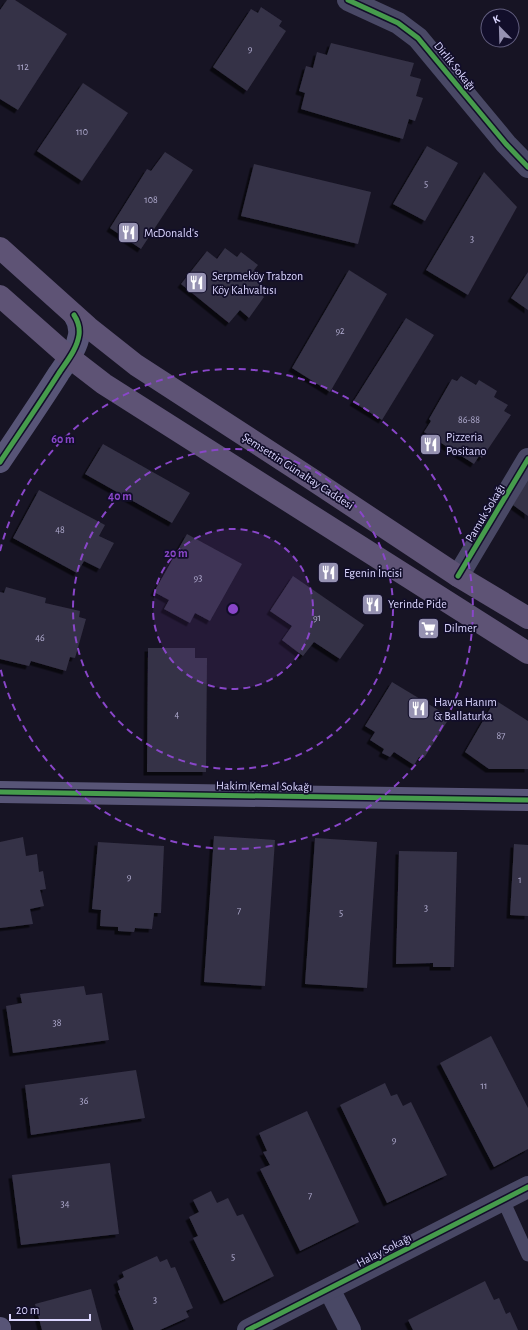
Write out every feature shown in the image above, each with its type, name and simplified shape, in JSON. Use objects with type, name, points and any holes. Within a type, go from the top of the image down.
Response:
[{"type":"main road","name":"Şemsettin Günaltay Caddesi","points":[[0,248],[105,342],[136,365],[458,576],[528,618]]},
{"type":"main road","points":[[0,296],[69,357],[104,384],[528,653]]},
{"type":"street","name":"Dirlik Sokağı","points":[[348,0],[398,23],[418,38],[506,144],[528,168]]},
{"type":"street","points":[[0,462],[76,345],[79,335],[78,322],[74,315]]},
{"type":"street","name":"Pamuk Sokağı","points":[[458,576],[528,459]]},
{"type":"street","name":"Hakim Kemal Sokağı","points":[[0,792],[528,800]]},
{"type":"street","name":"Halay Sokağı","points":[[248,1330],[528,1187]]},
{"type":"street","points":[[329,1289],[350,1330]]},
{"type":"lane","points":[[503,1200],[528,1255]]},
{"type":"building","points":[[7,0],[15,0],[67,34],[18,110],[0,99],[0,10]]},
{"type":"building","points":[[261,7],[282,21],[279,26],[286,31],[247,91],[213,67],[251,9],[258,13]]},
{"type":"building","points":[[331,43],[414,63],[410,76],[421,79],[416,96],[423,98],[415,121],[409,119],[403,139],[301,109],[305,93],[299,91],[306,66],[313,68],[317,52],[327,55]]},
{"type":"building","points":[[83,83],[128,113],[82,181],[37,151]]},
{"type":"building","points":[[427,146],[458,163],[425,221],[393,204]]},
{"type":"building","points":[[165,152],[193,170],[141,249],[110,228],[147,169],[151,171]]},
{"type":"building","points":[[254,164],[371,192],[358,244],[241,216]]},
{"type":"building","points":[[484,172],[517,207],[468,295],[426,270]]},
{"type":"building","points":[[225,248],[237,257],[241,252],[258,265],[254,270],[265,278],[256,290],[264,297],[249,318],[240,310],[229,323],[181,284],[207,251],[217,259]]},
{"type":"building","points":[[349,270],[387,294],[330,392],[292,368]]},
{"type":"building","points":[[528,272],[528,310],[511,298]]},
{"type":"building","points":[[406,318],[434,335],[382,420],[353,402]]},
{"type":"building","points":[[461,376],[476,385],[479,380],[497,391],[494,397],[508,405],[504,411],[511,415],[482,458],[479,456],[474,464],[424,432],[431,421],[429,419],[452,379],[457,381]]},
{"type":"building","points":[[103,444],[190,493],[172,523],[85,474]]},
{"type":"building","points":[[528,479],[528,516],[513,505]]},
{"type":"building","points":[[39,490],[105,525],[99,536],[114,543],[100,569],[84,561],[77,573],[13,538]]},
{"type":"building","points":[[187,534],[242,564],[210,621],[195,613],[190,623],[164,609],[169,600],[154,592]]},
{"type":"building","points":[[293,576],[364,625],[340,659],[314,642],[303,656],[282,640],[292,626],[270,611]]},
{"type":"building","points":[[6,587],[46,598],[45,603],[80,611],[79,617],[86,619],[75,658],[70,657],[66,671],[31,661],[29,666],[0,659],[0,592],[4,593]]},
{"type":"building","points":[[148,648],[195,648],[195,658],[207,658],[206,772],[147,772]]},
{"type":"building","points":[[392,682],[450,717],[424,758],[419,757],[414,765],[394,752],[390,757],[382,753],[384,749],[370,740],[375,732],[365,726]]},
{"type":"building","points":[[495,700],[528,721],[528,769],[489,769],[465,752]]},
{"type":"building","points":[[214,836],[275,840],[265,986],[204,982]]},
{"type":"building","points":[[23,837],[26,856],[37,854],[39,872],[43,871],[46,889],[40,890],[44,906],[30,909],[33,924],[0,928],[0,842]]},
{"type":"building","points":[[315,838],[377,842],[367,988],[305,984]]},
{"type":"building","points":[[98,842],[164,846],[161,913],[154,913],[152,929],[135,928],[134,932],[118,931],[118,927],[100,926],[101,910],[92,909]]},
{"type":"building","points":[[514,844],[528,845],[528,916],[510,915]]},
{"type":"building","points":[[399,851],[457,852],[454,967],[433,967],[433,963],[396,964]]},
{"type":"building","points":[[84,986],[86,995],[102,993],[109,1040],[13,1053],[6,1006],[22,1003],[20,994]]},
{"type":"building","points":[[491,1036],[528,1108],[528,1149],[494,1167],[440,1063]]},
{"type":"building","points":[[136,1070],[145,1118],[31,1135],[25,1085]]},
{"type":"building","points":[[385,1083],[391,1096],[397,1094],[403,1106],[411,1102],[447,1175],[387,1203],[340,1105]]},
{"type":"building","points":[[307,1111],[359,1222],[300,1251],[260,1169],[270,1165],[263,1152],[267,1151],[259,1133]]},
{"type":"building","points":[[110,1163],[119,1234],[21,1245],[12,1175]]},
{"type":"building","points":[[211,1191],[217,1203],[228,1198],[237,1216],[243,1214],[274,1276],[224,1301],[193,1238],[198,1236],[189,1217],[199,1212],[193,1200]]},
{"type":"building","points":[[157,1256],[160,1262],[167,1259],[171,1268],[175,1267],[193,1308],[186,1311],[189,1317],[160,1330],[134,1330],[118,1291],[120,1290],[117,1281],[124,1277],[122,1272]]},
{"type":"building","points":[[485,1281],[494,1300],[499,1298],[506,1314],[510,1312],[518,1330],[413,1330],[408,1320]]},
{"type":"building","points":[[91,1289],[102,1330],[42,1330],[35,1304]]},
{"type":"cycle path","points":[[348,0],[398,23],[418,38],[506,144],[528,167]]},
{"type":"cycle path","points":[[0,462],[74,350],[79,332],[77,320],[74,315]]},
{"type":"cycle path","points":[[458,576],[528,459]]},
{"type":"cycle path","points":[[0,792],[528,800]]},
{"type":"cycle path","points":[[248,1330],[528,1187]]},
{"type":"place","name":"McDonald's","points":[[128,233]]},
{"type":"place","name":"Serpmeköy Trabzon Köy Kahvaltısı","points":[[196,283]]},
{"type":"place","name":"Pizzeria Positano","points":[[430,444]]},
{"type":"place","name":"Egenin İncisi","points":[[329,573]]},
{"type":"place","name":"Yerinde Pide","points":[[373,604]]},
{"type":"place","name":"Dilmer","points":[[428,628]]},
{"type":"place","name":"Havva Hanım & Ballaturka","points":[[418,709]]}]
